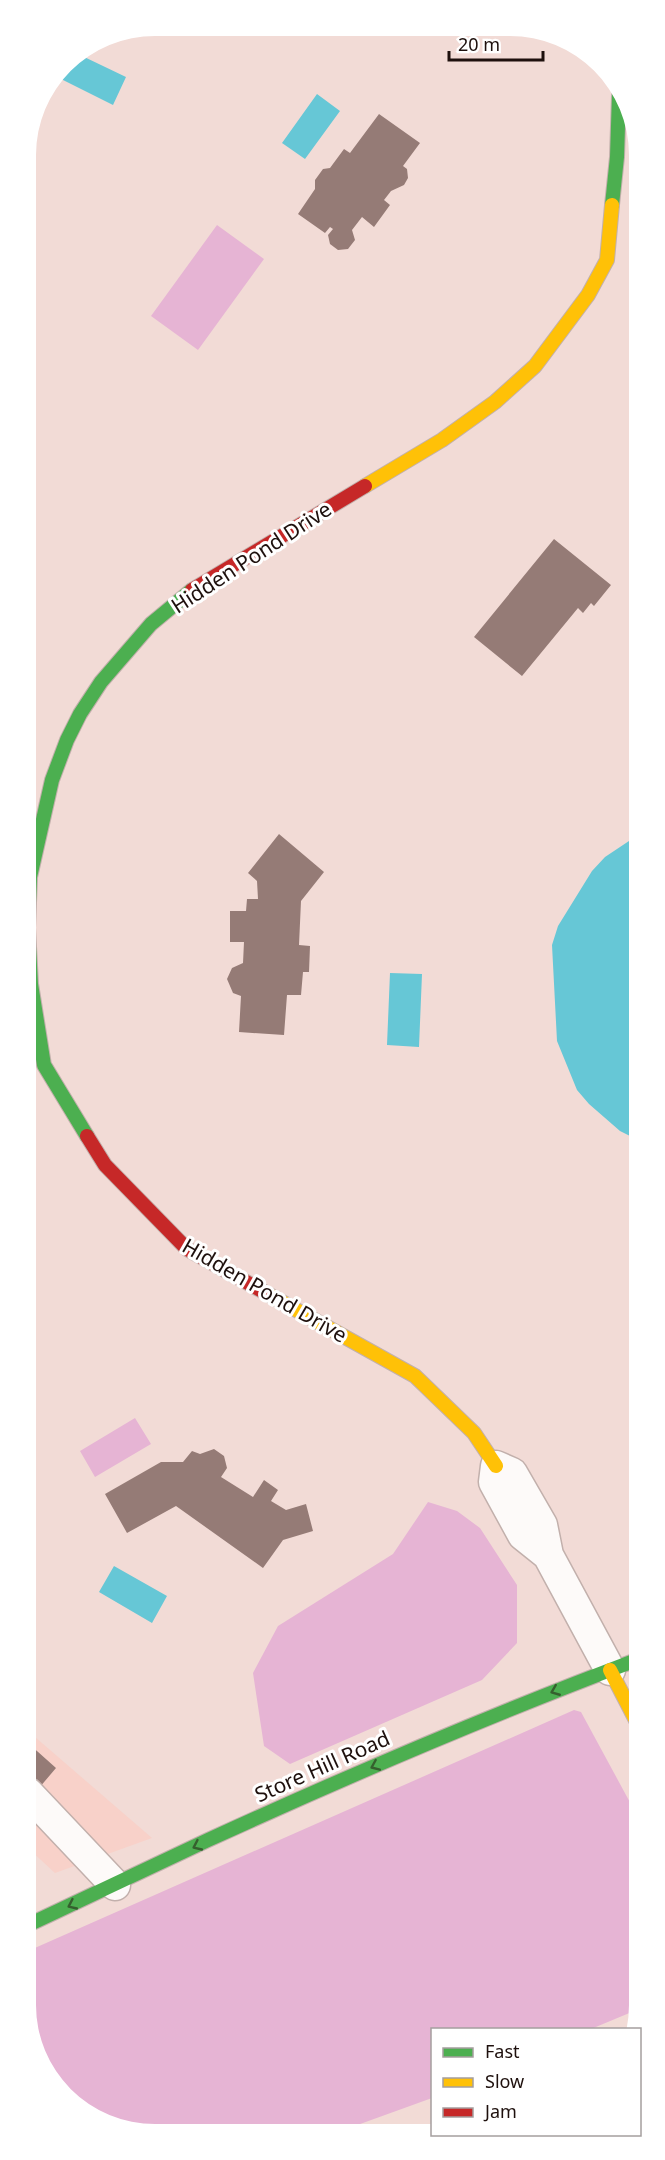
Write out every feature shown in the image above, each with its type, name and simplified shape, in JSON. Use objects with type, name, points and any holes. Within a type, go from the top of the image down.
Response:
[{"type":"street","name":"Hidden Pond Drive","points":[[36,845],[52,780],[67,740],[80,714],[101,682],[151,624],[179,599],[206,580],[442,440],[495,402],[535,366],[588,295],[607,260],[617,157],[619,106]]},
{"type":"street","name":"Hidden Pond Drive","points":[[36,1019],[44,1065],[105,1165],[187,1249],[415,1376],[474,1433],[496,1466],[512,1473],[542,1525],[548,1555],[610,1670]]},
{"type":"street","name":"Store Hill Road","points":[[36,1921],[355,1774],[473,1724],[629,1663]]},
{"type":"street","points":[[610,1670],[629,1707]]},
{"type":"street","points":[[36,1801],[115,1884]]},
{"type":"shaded area","points":[[217,225],[264,259],[198,350],[151,316]]},
{"type":"shaded area","points":[[135,1418],[151,1444],[95,1477],[80,1451]]},
{"type":"shaded area","points":[[428,1502],[457,1511],[480,1528],[517,1585],[517,1643],[482,1680],[290,1764],[264,1746],[253,1673],[278,1626],[393,1554]]},
{"type":"shaded area","points":[[574,1710],[581,1712],[629,1801],[629,2013],[593,2028],[431,2028],[431,2098],[360,2124],[155,2124],[131,2122],[102,2112],[82,2099],[61,2078],[42,2044],[36,2013],[36,1947]]},
{"type":"shaded area","points":[[36,1738],[152,1838],[55,1873],[36,1855]]},
{"type":"water","points":[[86,58],[126,77],[113,105],[63,80],[76,65]]},
{"type":"water","points":[[317,94],[340,111],[305,159],[282,143]]},
{"type":"water","points":[[629,841],[629,1136],[620,1131],[589,1104],[577,1090],[557,1041],[552,945],[558,926],[592,871],[605,857]]},
{"type":"water","points":[[390,973],[422,974],[419,1047],[387,1045]]},
{"type":"water","points":[[114,1566],[167,1596],[152,1623],[99,1592]]},
{"type":"building","points":[[379,114],[420,143],[403,166],[407,169],[408,178],[404,185],[391,191],[384,200],[390,205],[374,227],[362,217],[352,230],[355,240],[348,249],[338,250],[330,244],[328,235],[333,229],[330,227],[325,233],[298,214],[315,189],[315,180],[323,169],[330,168],[344,149],[350,153]]},
{"type":"building","points":[[554,539],[611,585],[594,606],[591,603],[583,613],[578,608],[522,676],[474,637]]},
{"type":"building","points":[[279,834],[324,872],[301,901],[299,945],[310,946],[309,972],[303,972],[301,995],[287,995],[284,1035],[239,1032],[241,996],[233,993],[227,979],[232,968],[243,963],[244,942],[230,942],[230,911],[246,911],[247,899],[258,899],[257,881],[248,873]]},
{"type":"building","points":[[214,1449],[224,1456],[227,1468],[221,1477],[253,1497],[264,1480],[278,1490],[271,1501],[286,1510],[306,1504],[313,1531],[283,1540],[263,1568],[176,1506],[127,1533],[105,1494],[161,1462],[183,1462],[192,1451],[200,1454]]},
{"type":"building","points":[[36,1750],[56,1768],[36,1792]]},
{"type":"traffic: fast","points":[[612,205],[619,106]]},
{"type":"traffic: fast","points":[[36,851],[52,780],[67,740],[80,714],[101,682],[151,624],[192,590]]},
{"type":"traffic: fast","points":[[36,1015],[44,1065],[87,1136]]},
{"type":"traffic: fast","points":[[36,1921],[208,1840],[368,1769],[530,1701],[629,1663]]},
{"type":"traffic: slow","points":[[365,486],[442,440],[495,402],[535,366],[588,295],[607,260],[612,205]]},
{"type":"traffic: slow","points":[[264,1292],[415,1376],[474,1433],[496,1466]]},
{"type":"traffic: slow","points":[[610,1670],[629,1707]]},
{"type":"traffic: jam","points":[[192,590],[365,486]]},
{"type":"traffic: jam","points":[[87,1136],[105,1165],[187,1249],[264,1292]]}]
